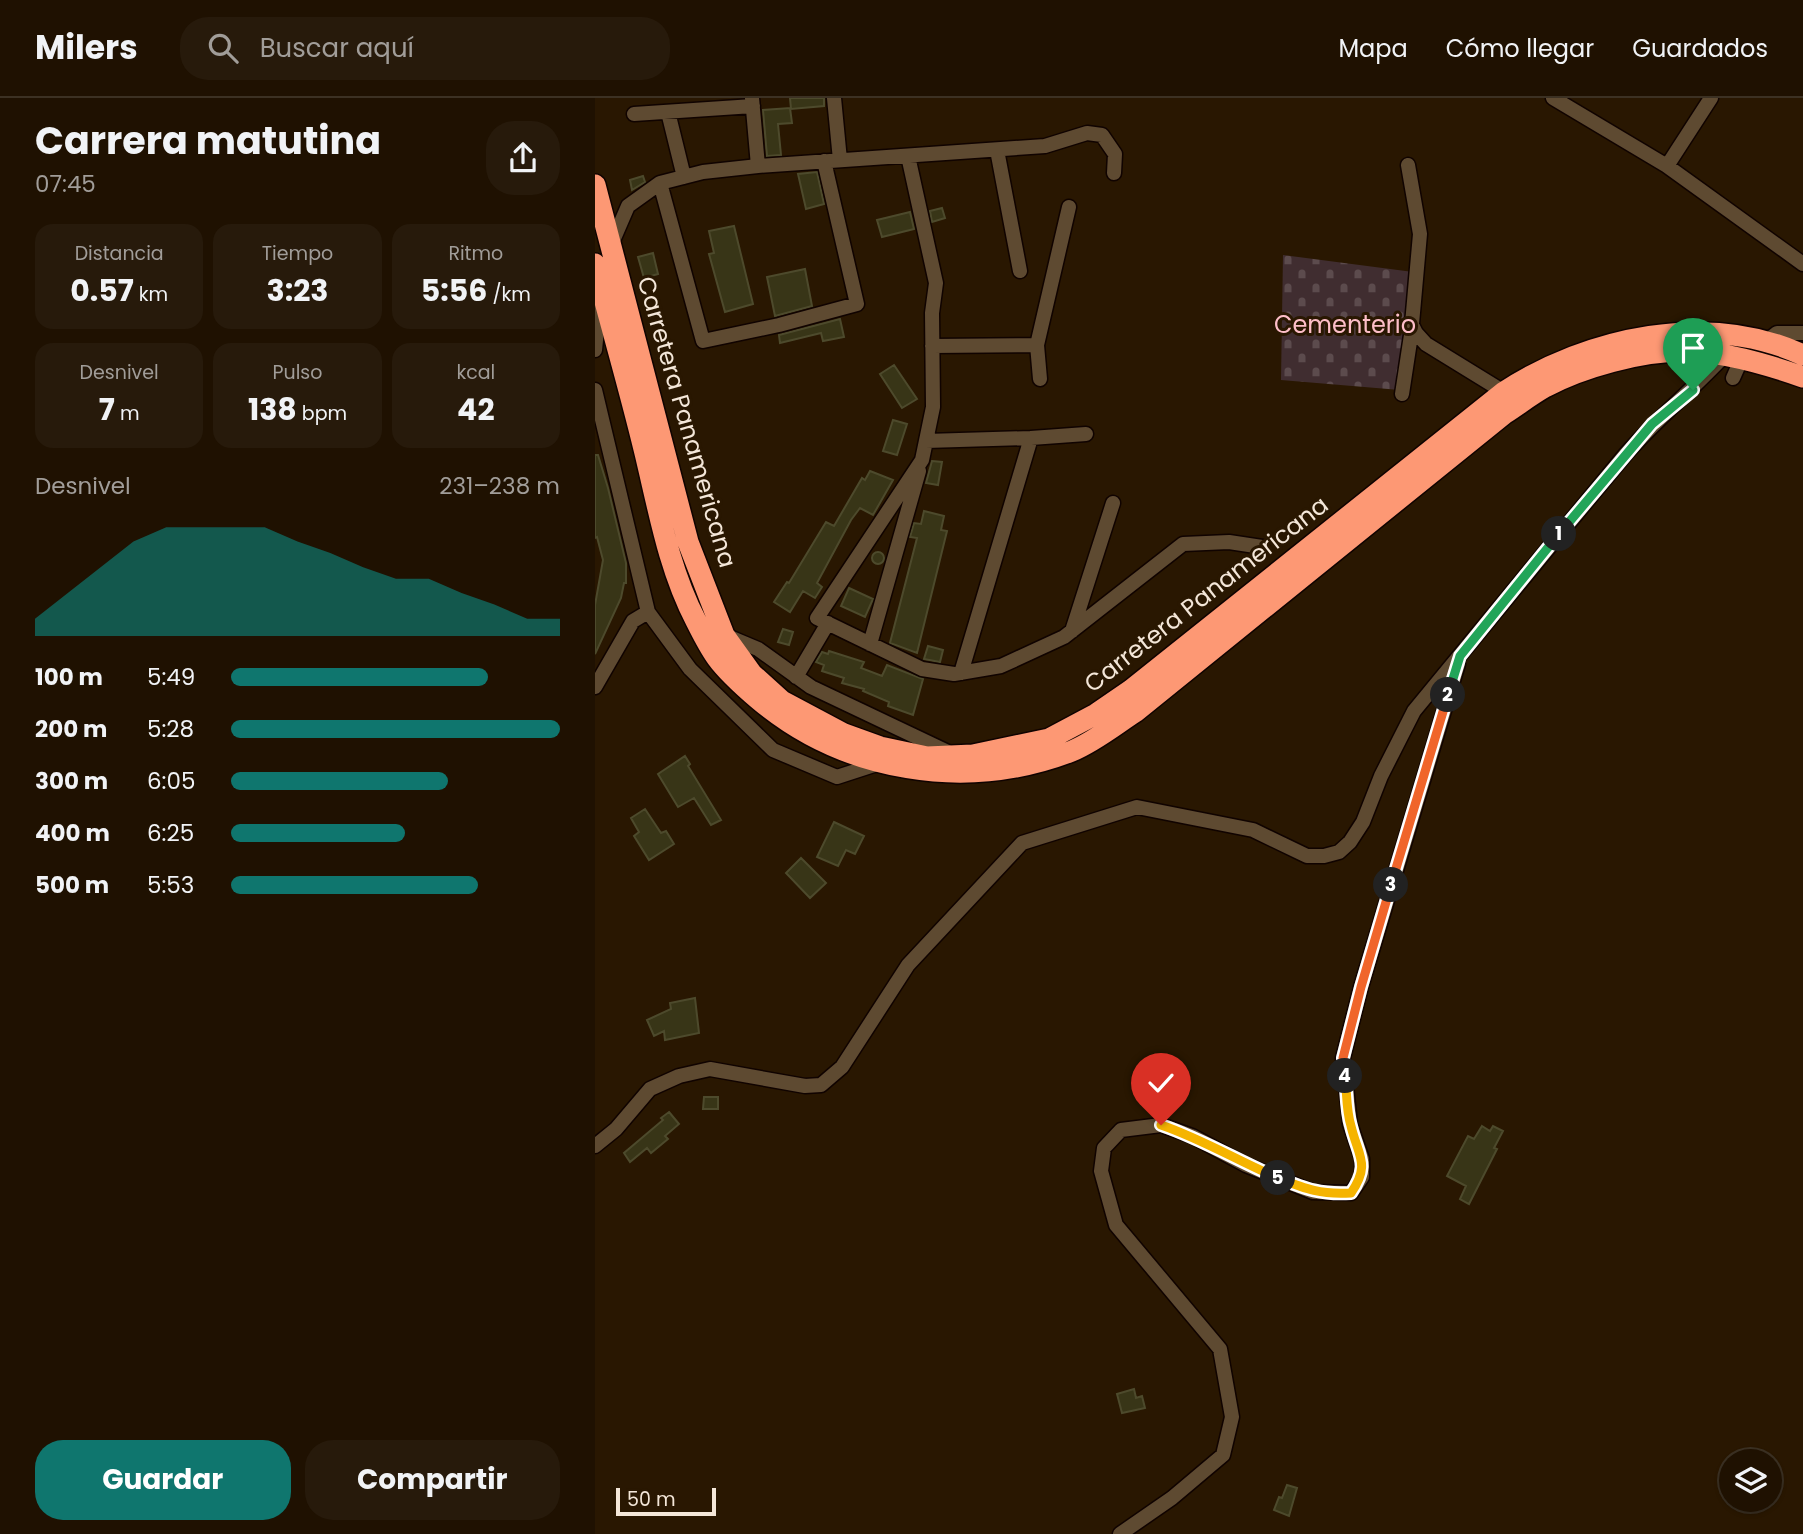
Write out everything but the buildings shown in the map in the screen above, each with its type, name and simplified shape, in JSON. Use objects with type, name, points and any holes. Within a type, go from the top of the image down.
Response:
[{"type":"highway","name":"Carretera Panamericana","points":[[595,185],[688,542],[724,635],[752,674],[782,701],[843,734],[880,747],[927,757],[973,755],[1049,739],[1096,714],[1131,690],[1504,392],[1556,364],[1586,352],[1646,338],[1690,333],[1733,335],[1767,341],[1803,355]]},
{"type":"highway","name":"Carretera Panamericana","points":[[595,264],[673,564],[695,619],[717,658],[743,686],[773,712],[820,740],[880,763],[946,772],[986,772],[1029,764],[1074,750],[1135,712],[1504,414],[1543,388],[1612,363],[1666,352],[1782,370],[1803,377]]},
{"type":"street","points":[[834,98],[840,160]]},
{"type":"street","points":[[1553,98],[1667,166],[1803,264]]},
{"type":"street","points":[[1667,166],[1711,98]]},
{"type":"street","points":[[634,114],[753,102],[758,166]]},
{"type":"street","points":[[668,112],[684,177]]},
{"type":"street","points":[[611,246],[628,206],[660,183],[703,172],[1045,146],[1087,133],[1102,135],[1115,154],[1114,173]]},
{"type":"street","points":[[997,150],[1020,271]]},
{"type":"street","points":[[870,643],[922,460],[933,407],[932,313],[936,283],[908,156]]},
{"type":"street","points":[[660,183],[703,341],[779,325],[857,304],[824,161]]},
{"type":"street","points":[[1402,394],[1412,325],[1420,234],[1408,165]]},
{"type":"street","points":[[1040,379],[1037,345],[1069,207]]},
{"type":"street","points":[[595,350],[601,288]]},
{"type":"street","points":[[1412,325],[1426,344],[1504,392]]},
{"type":"street","points":[[595,1146],[616,1129],[650,1089],[679,1076],[710,1069],[804,1086],[821,1085],[842,1067],[908,965],[1021,842],[1137,807],[1253,830],[1307,856],[1324,856],[1339,852],[1350,842],[1363,822],[1381,776],[1415,711],[1625,454],[1652,424],[1725,361],[1767,341],[1777,333],[1803,333]]},
{"type":"street","points":[[1767,341],[1782,370]]},
{"type":"street","points":[[932,346],[1037,345]]},
{"type":"street","points":[[595,390],[648,612],[690,669],[773,750],[837,777],[880,763]]},
{"type":"street","points":[[926,441],[1086,434]]},
{"type":"street","points":[[961,673],[1031,438]]},
{"type":"street","points":[[922,460],[817,618],[922,669],[954,674],[1001,666],[1064,637],[1183,544],[1229,542],[1262,547]]},
{"type":"street","points":[[1072,631],[1113,503]]},
{"type":"street","points":[[597,678],[633,621],[648,612]]},
{"type":"street","points":[[796,677],[828,623]]},
{"type":"street","points":[[724,635],[758,649],[822,693],[954,755]]},
{"type":"street","points":[[1120,1534],[1172,1498],[1223,1455],[1231,1417],[1220,1349],[1116,1225],[1101,1171],[1104,1148],[1121,1130],[1161,1125],[1192,1136],[1246,1165],[1313,1192],[1351,1193],[1362,1177],[1362,1159],[1350,1124],[1343,1058],[1361,987],[1460,656]]},
{"type":"green space","name":"Cementerio","points":[[1283,255],[1413,272],[1400,390],[1281,380]]},
{"type":"route","points":[[1161,1125],[1192,1136],[1246,1165],[1313,1192],[1351,1193],[1362,1177],[1362,1159],[1350,1124],[1343,1058],[1361,987],[1460,656],[1625,454],[1652,424],[1693,390]]}]
